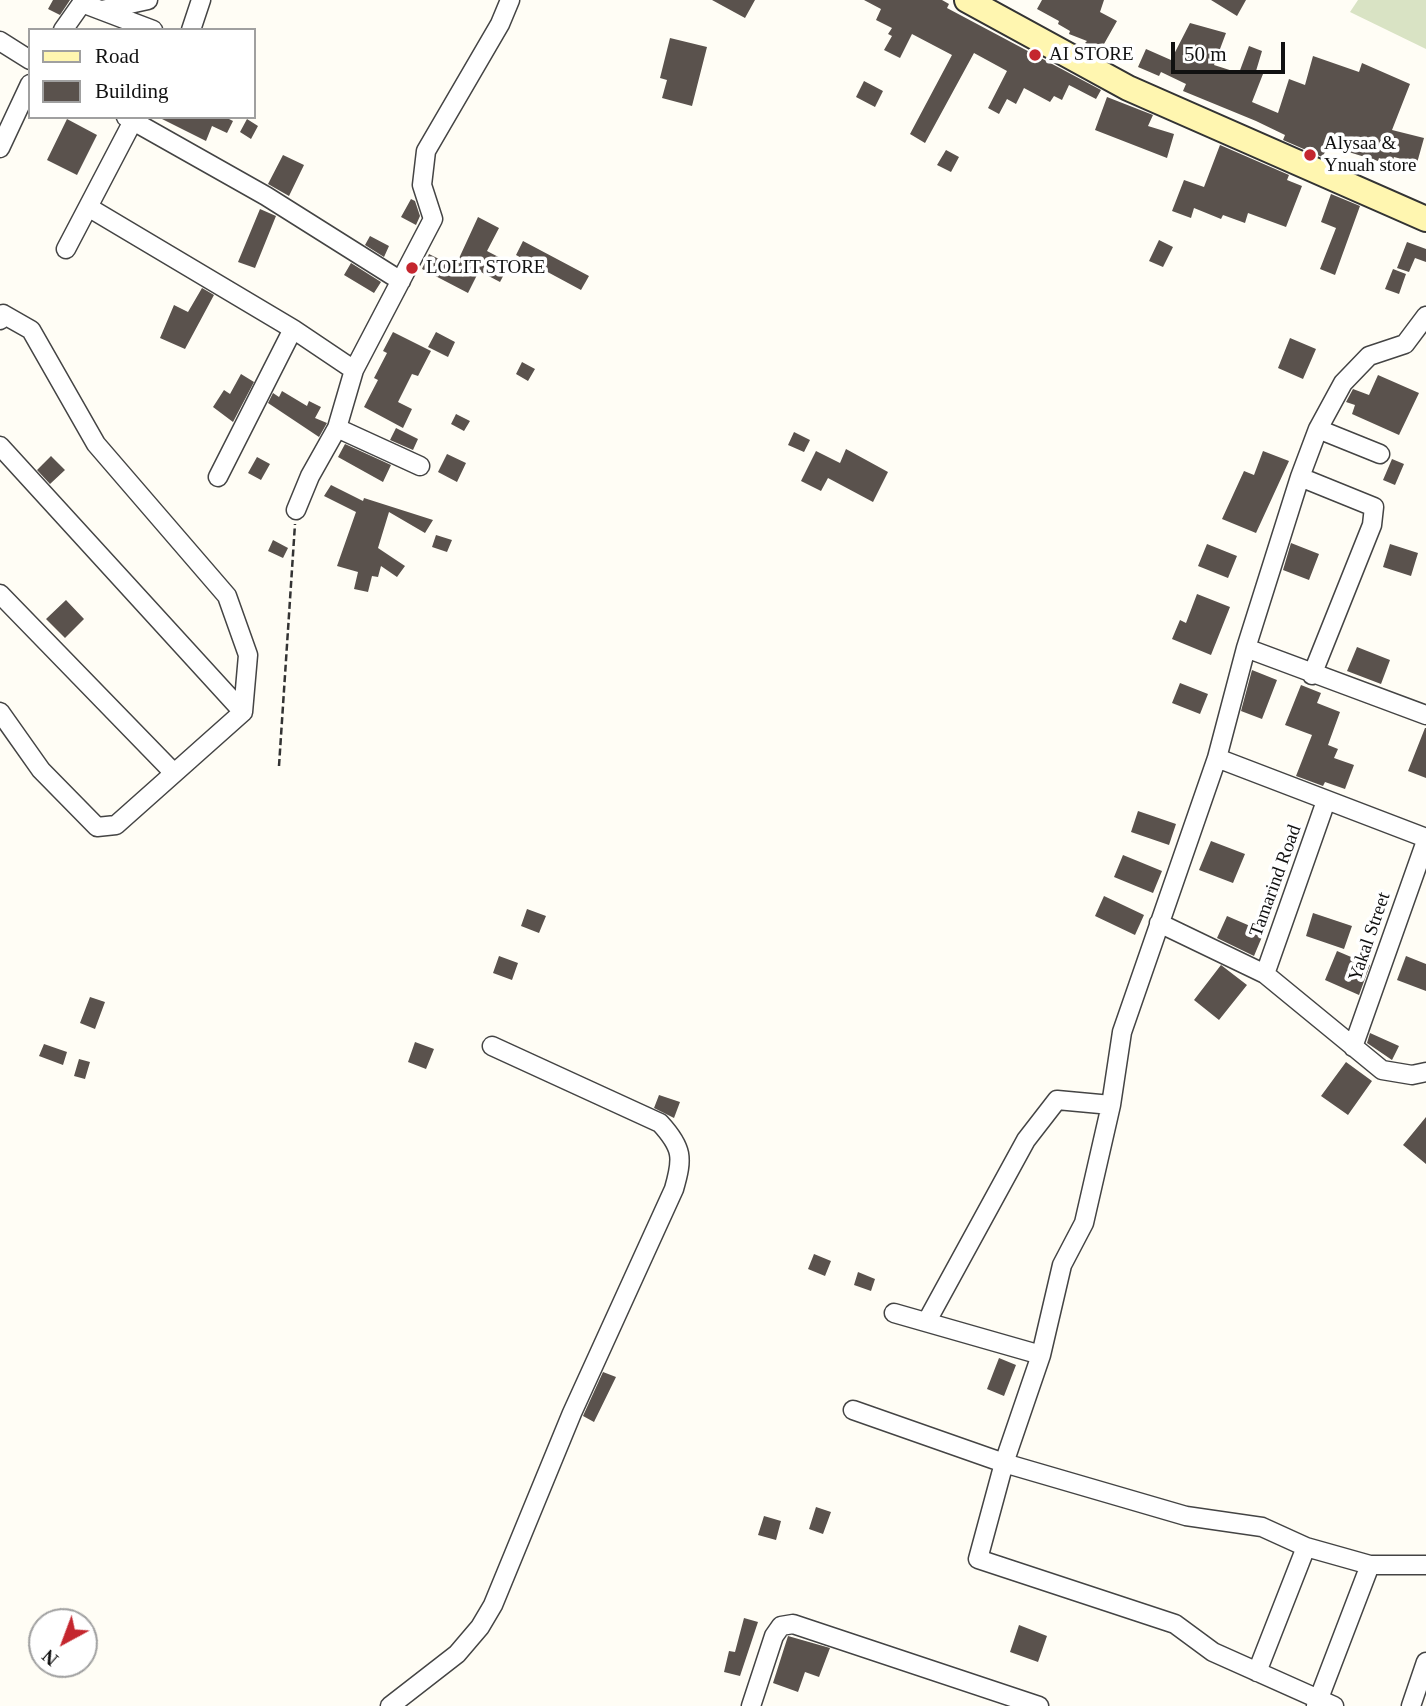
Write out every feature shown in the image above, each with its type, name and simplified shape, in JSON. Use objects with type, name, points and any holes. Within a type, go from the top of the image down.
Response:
[{"type":"main road","points":[[967,0],[1128,88],[1426,219]]},
{"type":"street","points":[[102,10],[148,0]]},
{"type":"street","points":[[192,28],[201,0]]},
{"type":"street","points":[[296,510],[310,476],[337,428],[354,370],[433,219],[422,185],[426,151],[500,24],[510,0]]},
{"type":"street","points":[[64,28],[82,1],[148,28]]},
{"type":"street","points":[[0,41],[28,59]]},
{"type":"street","points":[[0,148],[28,88]]},
{"type":"street","points":[[66,249],[130,119],[266,196],[401,281]]},
{"type":"street","points":[[88,207],[293,329],[354,370]]},
{"type":"street","points":[[0,320],[4,314],[31,330],[96,444],[226,596],[248,655],[243,712],[116,825],[97,827],[41,769],[0,712]]},
{"type":"street","points":[[1370,1565],[1322,1703],[1213,1651],[1175,1624],[978,1559],[1004,1463],[1041,1355],[1062,1265],[1084,1223],[1111,1105],[1122,1032],[1217,758],[1246,648],[1300,477],[1318,429],[1343,383],[1370,356],[1405,344],[1426,316]]},
{"type":"street","points":[[218,477],[293,329]]},
{"type":"street","points":[[337,428],[420,466]]},
{"type":"street","points":[[1318,429],[1380,454]]},
{"type":"street","points":[[0,446],[243,712]]},
{"type":"street","points":[[1300,477],[1374,507],[1372,525],[1312,675]]},
{"type":"street","points":[[0,594],[173,772]]},
{"type":"street","points":[[1246,648],[1312,675],[1426,715]]},
{"type":"street","points":[[1217,758],[1426,840]]},
{"type":"street","name":"Tamarind Road","points":[[1265,974],[1326,801]]},
{"type":"street","name":"Yakal Street","points":[[1353,1048],[1426,840]]},
{"type":"street","points":[[1160,923],[1265,974],[1382,1070],[1412,1075],[1426,1072]]},
{"type":"street","points":[[390,1706],[457,1654],[480,1627],[493,1605],[572,1413],[674,1189],[680,1168],[681,1156],[677,1144],[660,1123],[492,1046]]},
{"type":"street","points":[[927,1321],[1026,1140],[1058,1100],[1111,1105]]},
{"type":"street","points":[[894,1313],[1041,1355]]},
{"type":"street","points":[[853,1410],[1004,1463],[1185,1516],[1262,1527],[1307,1547],[1370,1565],[1426,1565]]},
{"type":"street","points":[[1257,1672],[1307,1547]]},
{"type":"street","points":[[751,1706],[774,1636],[781,1626],[793,1624],[1033,1705]]},
{"type":"street","points":[[1411,1706],[1426,1662]]},
{"type":"path","points":[[279,766],[296,510]]},
{"type":"green space","points":[[1358,0],[1426,0],[1426,49],[1350,12]]},
{"type":"building","points":[[53,0],[70,0],[60,15],[48,9]]},
{"type":"building","points":[[712,0],[755,0],[745,18]]},
{"type":"building","points":[[864,0],[942,0],[949,4],[947,8],[1101,90],[1096,99],[1069,85],[1062,100],[1054,96],[1050,102],[1024,88],[1016,104],[1007,99],[999,114],[988,108],[1007,71],[974,53],[925,143],[910,134],[952,55],[912,34],[900,58],[884,50],[892,36],[888,34],[892,28],[876,20],[881,9]]},
{"type":"building","points":[[1042,0],[1104,0],[1100,12],[1117,21],[1100,51],[1085,43],[1087,41],[1069,34],[1070,31],[1058,24],[1059,21],[1037,9]]},
{"type":"building","points":[[1211,0],[1246,0],[1237,16]]},
{"type":"building","points":[[1190,23],[1226,33],[1214,65],[1239,73],[1249,46],[1262,51],[1256,71],[1263,74],[1252,102],[1278,113],[1289,79],[1305,85],[1313,56],[1359,72],[1362,63],[1410,84],[1392,130],[1424,138],[1417,163],[1394,157],[1392,163],[1379,158],[1378,161],[1329,146],[1322,157],[1283,140],[1285,135],[1256,121],[1183,91],[1186,84],[1161,72],[1159,76],[1138,67],[1146,49],[1171,60]]},
{"type":"building","points":[[670,38],[707,47],[692,106],[662,98],[667,80],[660,78]]},
{"type":"building","points":[[864,81],[883,91],[875,107],[856,97]]},
{"type":"building","points":[[1107,97],[1153,115],[1148,126],[1174,134],[1167,158],[1095,130]]},
{"type":"building","points":[[67,119],[97,135],[77,175],[47,160]]},
{"type":"building","points":[[162,119],[233,121],[227,133],[212,126],[206,141]]},
{"type":"building","points":[[247,119],[258,126],[251,139],[240,132]]},
{"type":"building","points":[[1220,145],[1289,175],[1287,180],[1302,186],[1286,227],[1248,213],[1245,223],[1223,215],[1221,219],[1194,208],[1191,218],[1172,211],[1184,180],[1204,187]]},
{"type":"building","points":[[946,150],[959,157],[951,172],[937,165]]},
{"type":"building","points":[[283,155],[304,165],[289,196],[268,184]]},
{"type":"building","points":[[1331,194],[1360,206],[1335,275],[1320,269],[1336,228],[1321,222]]},
{"type":"building","points":[[411,199],[415,201],[420,216],[416,225],[401,217]]},
{"type":"building","points":[[260,209],[276,216],[255,268],[238,262]]},
{"type":"building","points":[[478,217],[499,228],[487,251],[510,263],[500,282],[479,271],[468,293],[422,269],[429,254],[455,267]]},
{"type":"building","points":[[370,236],[389,246],[384,257],[365,245]]},
{"type":"building","points":[[1159,240],[1173,247],[1163,267],[1149,261]]},
{"type":"building","points":[[523,241],[589,276],[581,290],[516,255]]},
{"type":"building","points":[[1407,242],[1426,249],[1426,262],[1415,258],[1409,272],[1397,268]]},
{"type":"building","points":[[351,263],[381,282],[374,293],[344,275]]},
{"type":"building","points":[[1393,269],[1406,274],[1399,294],[1385,289]]},
{"type":"building","points":[[202,288],[214,295],[185,349],[160,338],[174,305],[188,312]]},
{"type":"building","points":[[393,332],[431,351],[418,376],[412,374],[398,402],[412,409],[403,428],[364,407],[378,380],[374,378],[387,353],[383,351]]},
{"type":"building","points":[[436,332],[455,342],[448,357],[428,347]]},
{"type":"building","points":[[1290,338],[1316,349],[1303,379],[1278,368]]},
{"type":"building","points":[[522,362],[535,369],[528,381],[516,374]]},
{"type":"building","points":[[241,374],[254,382],[233,422],[213,407],[224,390],[230,394]]},
{"type":"building","points":[[1378,375],[1419,393],[1399,435],[1352,414],[1355,405],[1346,402],[1353,389],[1369,395]]},
{"type":"building","points":[[282,391],[307,406],[309,401],[321,407],[315,418],[327,423],[319,437],[268,403],[273,393],[279,397]]},
{"type":"building","points":[[456,414],[470,421],[464,431],[451,424]]},
{"type":"building","points":[[396,428],[418,439],[413,450],[390,440]]},
{"type":"building","points":[[794,432],[810,440],[804,452],[788,445]]},
{"type":"building","points":[[345,444],[391,465],[383,482],[338,457]]},
{"type":"building","points":[[846,449],[888,472],[873,502],[828,478],[821,491],[801,481],[816,451],[840,463]]},
{"type":"building","points":[[1263,451],[1289,461],[1256,533],[1222,519],[1244,471],[1254,475]]},
{"type":"building","points":[[447,454],[466,463],[457,482],[438,472]]},
{"type":"building","points":[[51,456],[65,470],[50,484],[37,470]]},
{"type":"building","points":[[257,457],[270,464],[261,480],[248,473]]},
{"type":"building","points":[[1392,459],[1404,464],[1395,485],[1383,480]]},
{"type":"building","points":[[331,485],[363,501],[364,498],[433,520],[425,533],[389,512],[378,548],[405,566],[397,577],[381,566],[378,577],[372,576],[368,592],[354,589],[358,572],[337,566],[356,512],[324,496]]},
{"type":"building","points":[[436,535],[452,540],[447,552],[432,547]]},
{"type":"building","points":[[273,540],[288,548],[283,558],[268,551]]},
{"type":"building","points":[[1291,543],[1319,554],[1309,580],[1283,570]]},
{"type":"building","points":[[1207,544],[1237,556],[1228,578],[1198,566]]},
{"type":"building","points":[[1390,544],[1418,553],[1411,576],[1383,567]]},
{"type":"building","points":[[1197,594],[1230,607],[1211,655],[1172,639],[1180,620],[1186,623]]},
{"type":"building","points":[[66,600],[84,619],[65,638],[46,619]]},
{"type":"building","points":[[1357,647],[1390,660],[1381,684],[1347,671]]},
{"type":"building","points":[[1252,670],[1277,680],[1262,719],[1241,711]]},
{"type":"building","points":[[1180,683],[1208,694],[1200,714],[1172,703]]},
{"type":"building","points":[[1301,685],[1321,693],[1317,703],[1340,712],[1328,745],[1338,749],[1334,758],[1354,765],[1345,789],[1325,782],[1323,786],[1296,776],[1312,735],[1285,725]]},
{"type":"building","points":[[1426,728],[1426,778],[1408,771]]},
{"type":"building","points":[[1138,811],[1176,824],[1169,845],[1131,832]]},
{"type":"building","points":[[1211,841],[1245,854],[1233,883],[1199,870]]},
{"type":"building","points":[[1123,855],[1162,871],[1153,893],[1114,877]]},
{"type":"building","points":[[1104,896],[1144,915],[1135,935],[1095,916]]},
{"type":"building","points":[[527,909],[546,916],[539,933],[521,926]]},
{"type":"building","points":[[1313,913],[1352,926],[1344,949],[1306,936]]},
{"type":"building","points":[[1227,916],[1264,932],[1254,956],[1217,938]]},
{"type":"building","points":[[1337,951],[1370,965],[1359,995],[1325,980]]},
{"type":"building","points":[[499,956],[518,963],[512,980],[493,973]]},
{"type":"building","points":[[1406,956],[1426,964],[1426,991],[1397,980]]},
{"type":"building","points":[[1221,965],[1247,985],[1219,1020],[1194,1000]]},
{"type":"building","points":[[90,997],[105,1002],[95,1029],[80,1023]]},
{"type":"building","points":[[1370,1033],[1399,1046],[1392,1060],[1367,1043]]},
{"type":"building","points":[[415,1042],[434,1049],[426,1069],[408,1062]]},
{"type":"building","points":[[44,1044],[67,1052],[63,1065],[39,1056]]},
{"type":"building","points":[[79,1059],[90,1062],[85,1079],[74,1076]]},
{"type":"building","points":[[1346,1062],[1372,1081],[1348,1115],[1321,1096]]},
{"type":"building","points":[[659,1095],[680,1102],[674,1118],[654,1108]]},
{"type":"building","points":[[1426,1117],[1426,1164],[1403,1145]]},
{"type":"building","points":[[814,1254],[831,1261],[825,1276],[808,1269]]},
{"type":"building","points":[[858,1272],[875,1279],[871,1291],[854,1285]]},
{"type":"building","points":[[999,1358],[1016,1365],[1004,1396],[987,1389]]},
{"type":"building","points":[[603,1372],[616,1377],[594,1422],[583,1416]]},
{"type":"building","points":[[816,1507],[831,1512],[823,1534],[809,1529]]},
{"type":"building","points":[[764,1516],[781,1521],[776,1540],[758,1535]]},
{"type":"building","points":[[744,1618],[758,1622],[740,1676],[724,1672],[729,1651],[735,1652]]},
{"type":"building","points":[[1019,1625],[1047,1636],[1038,1662],[1010,1652]]},
{"type":"building","points":[[788,1636],[830,1648],[819,1677],[805,1672],[798,1692],[773,1683]]},
{"type":"place","name":"AI STORE","points":[[1035,55]]},
{"type":"place","name":"Alysaa & Ynuah store","points":[[1310,155]]},
{"type":"place","name":"LOLIT STORE","points":[[412,268]]}]
